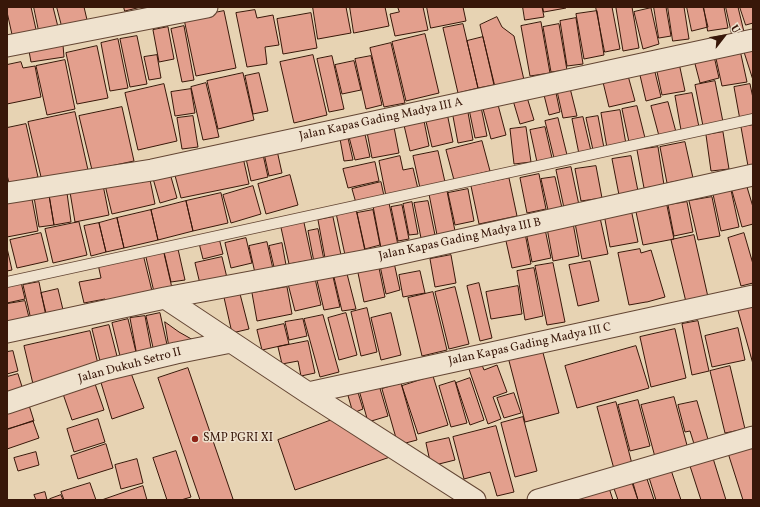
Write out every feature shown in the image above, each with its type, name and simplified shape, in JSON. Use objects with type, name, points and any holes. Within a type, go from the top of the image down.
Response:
[{"type":"street","points":[[7,46],[207,7]]},
{"type":"street","name":"Jalan Kapas Gading Madya III A","points":[[7,194],[160,168],[753,40]]},
{"type":"street","name":"Jalan Kapas Gading Madya III B","points":[[7,332],[165,298],[384,257],[753,175]]},
{"type":"street","name":"Jalan Kapas Gading Madya III C","points":[[308,393],[753,296]]},
{"type":"street","points":[[165,298],[308,393],[475,500]]},
{"type":"street","name":"Jalan Dukuh Setro II","points":[[7,403],[105,370],[231,342]]},
{"type":"street","points":[[538,500],[753,437]]},
{"type":"lane","points":[[7,282],[753,119]]},
{"type":"building","points":[[7,7],[31,7],[37,34],[13,39]]},
{"type":"building","points":[[34,7],[53,7],[58,27],[39,31]]},
{"type":"building","points":[[57,7],[84,7],[88,24],[63,30]]},
{"type":"building","points":[[124,7],[141,7],[125,11]]},
{"type":"building","points":[[313,7],[346,7],[351,33],[318,39]]},
{"type":"building","points":[[350,7],[385,7],[389,26],[354,33]]},
{"type":"building","points":[[398,7],[423,7],[428,30],[395,36],[390,14],[399,12]]},
{"type":"building","points":[[427,7],[463,7],[466,21],[431,28]]},
{"type":"building","points":[[523,7],[542,7],[544,17],[525,20]]},
{"type":"building","points":[[543,7],[566,7],[566,8],[544,12]]},
{"type":"building","points":[[596,7],[612,7],[620,49],[605,52]]},
{"type":"building","points":[[632,7],[639,48],[623,51],[616,8]]},
{"type":"building","points":[[654,7],[666,7],[671,36],[659,38]]},
{"type":"building","points":[[668,7],[684,7],[689,39],[673,41]]},
{"type":"building","points":[[687,7],[703,7],[708,27],[692,31]]},
{"type":"building","points":[[704,7],[724,7],[728,28],[708,31]]},
{"type":"building","points":[[726,7],[738,7],[744,32],[732,34]]},
{"type":"building","points":[[740,7],[753,7],[753,23],[746,25]]},
{"type":"building","points":[[651,8],[659,44],[643,49],[634,12]]},
{"type":"building","points":[[255,10],[257,18],[273,15],[279,45],[265,47],[267,64],[247,67],[236,13]]},
{"type":"building","points":[[224,11],[236,68],[196,76],[184,19]]},
{"type":"building","points":[[597,11],[604,55],[584,59],[576,14]]},
{"type":"building","points":[[311,13],[317,48],[283,54],[277,19]]},
{"type":"building","points":[[497,17],[502,27],[514,36],[524,80],[495,87],[480,25]]},
{"type":"building","points":[[576,18],[583,64],[567,66],[560,21]]},
{"type":"building","points":[[541,22],[550,73],[530,76],[521,26]]},
{"type":"building","points":[[463,24],[478,88],[458,93],[443,28]]},
{"type":"building","points":[[559,24],[567,70],[551,72],[543,27]]},
{"type":"building","points":[[184,26],[194,80],[182,82],[171,29]]},
{"type":"building","points":[[168,27],[174,59],[159,62],[153,30]]},
{"type":"building","points":[[425,34],[439,93],[406,101],[392,42]]},
{"type":"building","points":[[137,36],[147,84],[130,87],[120,39]]},
{"type":"building","points":[[483,37],[494,85],[478,88],[467,41]]},
{"type":"building","points":[[118,39],[128,88],[110,91],[101,43]]},
{"type":"building","points":[[391,43],[405,103],[384,107],[370,48]]},
{"type":"building","points":[[63,45],[64,57],[31,62],[29,51]]},
{"type":"building","points":[[97,46],[108,98],[77,104],[66,53]]},
{"type":"building","points":[[753,49],[753,80],[744,52]]},
{"type":"building","points":[[740,50],[747,82],[722,86],[715,54]]},
{"type":"building","points":[[157,55],[161,78],[149,80],[144,57]]},
{"type":"building","points":[[313,55],[327,115],[294,123],[280,62]]},
{"type":"building","points":[[332,56],[344,109],[329,112],[317,59]]},
{"type":"building","points":[[371,56],[382,105],[366,109],[355,59]]},
{"type":"building","points":[[714,56],[719,78],[700,83],[694,60]]},
{"type":"building","points":[[65,60],[75,109],[47,115],[36,66]]},
{"type":"building","points":[[354,61],[361,90],[342,94],[335,65]]},
{"type":"building","points":[[21,62],[23,68],[35,66],[41,97],[7,104],[7,65]]},
{"type":"building","points":[[679,63],[685,91],[662,95],[656,67]]},
{"type":"building","points":[[654,68],[661,97],[646,101],[639,71]]},
{"type":"building","points":[[627,72],[635,101],[609,107],[602,78]]},
{"type":"building","points":[[243,73],[254,120],[218,129],[207,81]]},
{"type":"building","points":[[259,73],[268,111],[253,114],[245,76]]},
{"type":"building","points":[[715,81],[723,122],[703,126],[695,85]]},
{"type":"building","points":[[206,83],[219,137],[203,140],[191,87]]},
{"type":"building","points":[[164,84],[177,141],[138,150],[125,93]]},
{"type":"building","points":[[750,84],[753,98],[753,117],[740,120],[734,87]]},
{"type":"building","points":[[555,88],[560,112],[549,115],[543,91]]},
{"type":"building","points":[[570,88],[577,116],[563,118],[557,91]]},
{"type":"building","points":[[191,89],[195,113],[175,116],[171,92]]},
{"type":"building","points":[[692,93],[699,127],[681,130],[675,96]]},
{"type":"building","points":[[526,94],[534,120],[520,124],[512,97]]},
{"type":"building","points":[[497,101],[506,135],[491,139],[482,105]]},
{"type":"building","points":[[668,102],[676,132],[659,136],[651,106]]},
{"type":"building","points":[[637,106],[645,138],[629,142],[622,109]]},
{"type":"building","points":[[122,107],[134,161],[92,170],[79,116]]},
{"type":"building","points":[[467,107],[473,140],[458,143],[452,111]]},
{"type":"building","points":[[481,107],[487,136],[475,138],[469,109]]},
{"type":"building","points":[[620,110],[626,144],[607,148],[601,113]]},
{"type":"building","points":[[75,112],[88,170],[42,181],[28,122]]},
{"type":"building","points":[[447,113],[453,142],[432,147],[425,117]]},
{"type":"building","points":[[193,116],[198,147],[182,149],[177,118]]},
{"type":"building","points":[[423,116],[429,146],[410,151],[403,121]]},
{"type":"building","points":[[598,116],[604,148],[593,150],[586,118]]},
{"type":"building","points":[[583,117],[591,151],[579,154],[572,119]]},
{"type":"building","points":[[558,118],[567,155],[554,158],[545,121]]},
{"type":"building","points":[[393,122],[399,153],[372,158],[366,127]]},
{"type":"building","points":[[26,124],[38,177],[9,183],[7,175],[7,128]]},
{"type":"building","points":[[753,125],[753,166],[748,166],[741,127]]},
{"type":"building","points":[[526,127],[531,162],[514,164],[510,129]]},
{"type":"building","points":[[545,127],[552,158],[537,162],[530,130]]},
{"type":"building","points":[[364,130],[370,157],[355,160],[348,133]]},
{"type":"building","points":[[723,132],[729,169],[711,171],[706,135]]},
{"type":"building","points":[[348,138],[353,160],[344,161],[340,139]]},
{"type":"building","points":[[482,141],[490,171],[454,180],[446,150]]},
{"type":"building","points":[[685,142],[693,178],[667,183],[660,147]]},
{"type":"building","points":[[276,146],[282,173],[269,176],[263,149]]},
{"type":"building","points":[[658,147],[664,185],[644,188],[637,150]]},
{"type":"building","points":[[262,150],[268,177],[251,181],[245,154]]},
{"type":"building","points":[[438,151],[445,182],[420,188],[413,156]]},
{"type":"building","points":[[242,153],[249,184],[181,198],[173,168]]},
{"type":"building","points":[[400,156],[403,170],[413,168],[418,189],[386,196],[379,161]]},
{"type":"building","points":[[631,156],[638,191],[619,195],[612,159]]},
{"type":"building","points":[[375,162],[379,181],[348,188],[343,169]]},
{"type":"building","points":[[596,166],[602,198],[581,201],[575,169]]},
{"type":"building","points":[[571,167],[579,205],[564,208],[556,170]]},
{"type":"building","points":[[169,170],[177,198],[160,203],[152,175]]},
{"type":"building","points":[[539,174],[546,209],[527,213],[520,178]]},
{"type":"building","points":[[149,175],[155,204],[112,214],[105,185]]},
{"type":"building","points":[[290,175],[298,205],[266,214],[258,184]]},
{"type":"building","points":[[555,177],[562,208],[548,210],[541,179]]},
{"type":"building","points":[[509,178],[517,216],[479,224],[471,186]]},
{"type":"building","points":[[381,182],[384,196],[356,203],[352,189]]},
{"type":"building","points":[[103,185],[109,215],[75,222],[70,192]]},
{"type":"building","points":[[253,186],[261,214],[231,223],[223,195]]},
{"type":"building","points":[[747,187],[753,207],[753,224],[742,227],[732,191]]},
{"type":"building","points":[[468,189],[474,221],[455,225],[448,193]]},
{"type":"building","points":[[731,190],[739,227],[721,231],[713,194]]},
{"type":"building","points":[[447,191],[455,231],[437,235],[429,194]]},
{"type":"building","points":[[67,193],[71,222],[54,225],[49,195]]},
{"type":"building","points":[[221,193],[228,223],[193,231],[186,201]]},
{"type":"building","points":[[49,195],[54,225],[39,227],[34,197]]},
{"type":"building","points":[[712,197],[720,236],[698,240],[689,201]]},
{"type":"building","points":[[32,199],[38,231],[7,237],[7,203]]},
{"type":"building","points":[[186,201],[193,231],[158,240],[151,210]]},
{"type":"building","points":[[428,201],[435,235],[421,238],[414,203]]},
{"type":"building","points":[[666,201],[674,239],[643,245],[635,207]]},
{"type":"building","points":[[412,202],[418,234],[409,235],[403,204]]},
{"type":"building","points":[[687,202],[693,232],[674,236],[668,205]]},
{"type":"building","points":[[389,203],[398,245],[381,248],[373,206]]},
{"type":"building","points":[[402,205],[409,239],[398,241],[391,207]]},
{"type":"building","points":[[356,209],[365,251],[345,255],[336,213]]},
{"type":"building","points":[[631,209],[638,242],[610,247],[604,214]]},
{"type":"building","points":[[151,210],[158,240],[124,248],[117,218]]},
{"type":"building","points":[[373,210],[380,245],[365,249],[357,213]]},
{"type":"building","points":[[599,213],[608,254],[582,259],[574,218]]},
{"type":"building","points":[[333,217],[341,255],[325,258],[318,220]]},
{"type":"building","points":[[117,218],[124,248],[106,252],[99,223]]},
{"type":"building","points":[[303,218],[312,260],[289,264],[280,223]]},
{"type":"building","points":[[79,222],[87,255],[53,263],[45,229]]},
{"type":"building","points":[[99,223],[106,252],[91,256],[84,226]]},
{"type":"building","points":[[573,223],[579,256],[553,261],[547,228]]},
{"type":"building","points":[[524,228],[531,264],[512,268],[504,232]]},
{"type":"building","points":[[318,229],[324,260],[314,262],[308,231]]},
{"type":"building","points":[[545,229],[551,258],[532,262],[526,232]]},
{"type":"building","points":[[41,233],[48,261],[17,268],[10,240]]},
{"type":"building","points":[[744,233],[753,264],[753,283],[741,286],[728,238]]},
{"type":"building","points":[[694,235],[708,297],[686,302],[671,240]]},
{"type":"building","points":[[219,238],[223,254],[203,259],[199,243]]},
{"type":"building","points":[[246,238],[252,263],[231,268],[225,243]]},
{"type":"building","points":[[267,242],[273,269],[255,273],[249,246]]},
{"type":"building","points":[[282,243],[286,265],[274,267],[269,246]]},
{"type":"building","points":[[7,248],[12,270],[7,271]]},
{"type":"building","points":[[163,249],[172,288],[154,292],[145,253]]},
{"type":"building","points":[[178,249],[185,280],[171,282],[164,252]]},
{"type":"building","points":[[640,249],[641,253],[651,250],[665,297],[629,305],[618,253]]},
{"type":"building","points":[[143,254],[152,291],[106,301],[105,299],[84,303],[79,282],[101,278],[98,264]]},
{"type":"building","points":[[451,255],[456,283],[435,287],[430,259]]},
{"type":"building","points":[[222,257],[228,282],[201,288],[195,263]]},
{"type":"building","points":[[393,258],[400,290],[386,294],[379,261]]},
{"type":"building","points":[[590,261],[599,301],[578,306],[569,265]]},
{"type":"building","points":[[378,263],[385,297],[364,302],[357,268]]},
{"type":"building","points":[[553,263],[565,322],[547,325],[535,266]]},
{"type":"building","points":[[345,266],[356,309],[342,311],[332,269]]},
{"type":"building","points":[[331,268],[340,307],[324,310],[315,272]]},
{"type":"building","points":[[534,268],[543,316],[525,320],[517,271]]},
{"type":"building","points":[[420,271],[425,293],[403,297],[399,275]]},
{"type":"building","points":[[314,274],[321,305],[295,311],[287,280]]},
{"type":"building","points":[[21,282],[25,299],[7,303],[7,284]]},
{"type":"building","points":[[39,282],[47,321],[32,324],[23,285]]},
{"type":"building","points":[[479,283],[492,338],[480,341],[467,286]]},
{"type":"building","points":[[518,286],[522,314],[491,319],[486,292]]},
{"type":"building","points":[[287,287],[292,314],[257,321],[252,293]]},
{"type":"building","points":[[455,287],[469,344],[449,349],[435,292]]},
{"type":"building","points":[[58,289],[65,318],[48,321],[41,293]]},
{"type":"building","points":[[239,290],[249,329],[232,333],[223,293]]},
{"type":"building","points":[[433,292],[447,350],[422,356],[408,298]]},
{"type":"building","points":[[25,301],[31,326],[7,330],[7,304]]},
{"type":"building","points":[[753,302],[753,364],[737,307]]},
{"type":"building","points":[[367,308],[377,352],[361,356],[351,312]]},
{"type":"building","points":[[160,313],[168,349],[154,352],[146,316]]},
{"type":"building","points":[[346,313],[357,355],[339,360],[328,318]]},
{"type":"building","points":[[391,313],[401,355],[381,360],[371,318]]},
{"type":"building","points":[[323,315],[339,372],[320,377],[304,319]]},
{"type":"building","points":[[145,316],[152,353],[137,356],[130,318]]},
{"type":"building","points":[[128,319],[136,352],[120,356],[112,323]]},
{"type":"building","points":[[303,319],[307,336],[289,340],[285,322]]},
{"type":"building","points":[[698,321],[709,371],[692,375],[682,324]]},
{"type":"building","points":[[165,322],[179,332],[202,345],[170,351]]},
{"type":"building","points":[[284,324],[289,344],[262,350],[257,330]]},
{"type":"building","points":[[109,325],[118,360],[101,365],[92,329]]},
{"type":"building","points":[[738,328],[745,360],[712,367],[705,336]]},
{"type":"building","points":[[675,329],[686,378],[651,387],[640,337]]},
{"type":"building","points":[[90,331],[99,368],[33,384],[24,346]]},
{"type":"building","points":[[308,341],[315,373],[301,376],[298,361],[282,364],[278,347]]},
{"type":"building","points":[[636,346],[649,388],[577,408],[565,366]]},
{"type":"building","points":[[542,349],[559,413],[525,422],[508,357]]},
{"type":"building","points":[[13,351],[18,371],[7,374],[7,352]]},
{"type":"building","points":[[128,365],[144,408],[112,419],[99,376]]},
{"type":"building","points":[[482,365],[484,370],[497,365],[507,392],[493,397],[501,419],[488,424],[469,369]]},
{"type":"building","points":[[730,366],[745,429],[725,433],[710,371]]},
{"type":"building","name":"SMP PGRI XI","points":[[188,368],[233,499],[230,500],[200,500],[158,378]]},
{"type":"building","points":[[18,374],[24,393],[7,397],[7,377]]},
{"type":"building","points":[[433,376],[448,425],[418,434],[402,386]]},
{"type":"building","points":[[93,378],[104,410],[72,420],[61,388]]},
{"type":"building","points":[[470,378],[484,420],[470,425],[456,383]]},
{"type":"building","points":[[455,381],[467,423],[451,427],[439,386]]},
{"type":"building","points":[[401,383],[417,440],[398,445],[382,389]]},
{"type":"building","points":[[379,385],[388,416],[368,422],[359,390]]},
{"type":"building","points":[[357,389],[363,409],[353,413],[347,392]]},
{"type":"building","points":[[514,393],[521,413],[504,418],[497,398]]},
{"type":"building","points":[[674,397],[688,449],[655,457],[641,405]]},
{"type":"building","points":[[638,400],[650,446],[630,451],[618,405]]},
{"type":"building","points":[[697,401],[709,443],[695,447],[690,431],[685,432],[678,405]]},
{"type":"building","points":[[28,402],[34,421],[7,429],[7,409]]},
{"type":"building","points":[[616,402],[632,464],[614,469],[597,407]]},
{"type":"building","points":[[523,417],[537,471],[515,477],[501,423]]},
{"type":"building","points":[[337,418],[390,457],[295,490],[278,440]]},
{"type":"building","points":[[98,419],[105,442],[74,452],[67,429]]},
{"type":"building","points":[[33,421],[39,438],[7,449],[7,430]]},
{"type":"building","points":[[496,426],[514,492],[497,496],[490,472],[464,479],[453,437]]},
{"type":"building","points":[[449,438],[455,460],[431,466],[426,443]]},
{"type":"building","points":[[106,444],[113,468],[78,479],[71,456]]},
{"type":"building","points":[[751,446],[753,451],[753,500],[743,500],[728,453]]},
{"type":"building","points":[[176,451],[191,497],[181,500],[167,500],[153,458]]},
{"type":"building","points":[[36,452],[39,465],[18,471],[14,458]]},
{"type":"building","points":[[712,455],[726,500],[701,500],[689,463]]},
{"type":"building","points":[[137,459],[143,483],[121,489],[115,465]]},
{"type":"building","points":[[669,464],[681,500],[656,500],[647,471]]},
{"type":"building","points":[[630,477],[638,500],[618,500],[612,483]]},
{"type":"building","points":[[647,479],[654,500],[638,500],[633,483]]},
{"type":"building","points":[[90,483],[96,500],[64,500],[61,492]]},
{"type":"building","points":[[608,485],[613,500],[577,500],[576,495]]},
{"type":"building","points":[[143,486],[147,500],[102,500]]},
{"type":"building","points":[[45,492],[47,500],[36,500],[34,495]]},
{"type":"building","points":[[61,495],[63,500],[50,499]]},
{"type":"place","name":"SMP PGRI XI","points":[[195,439]]}]
